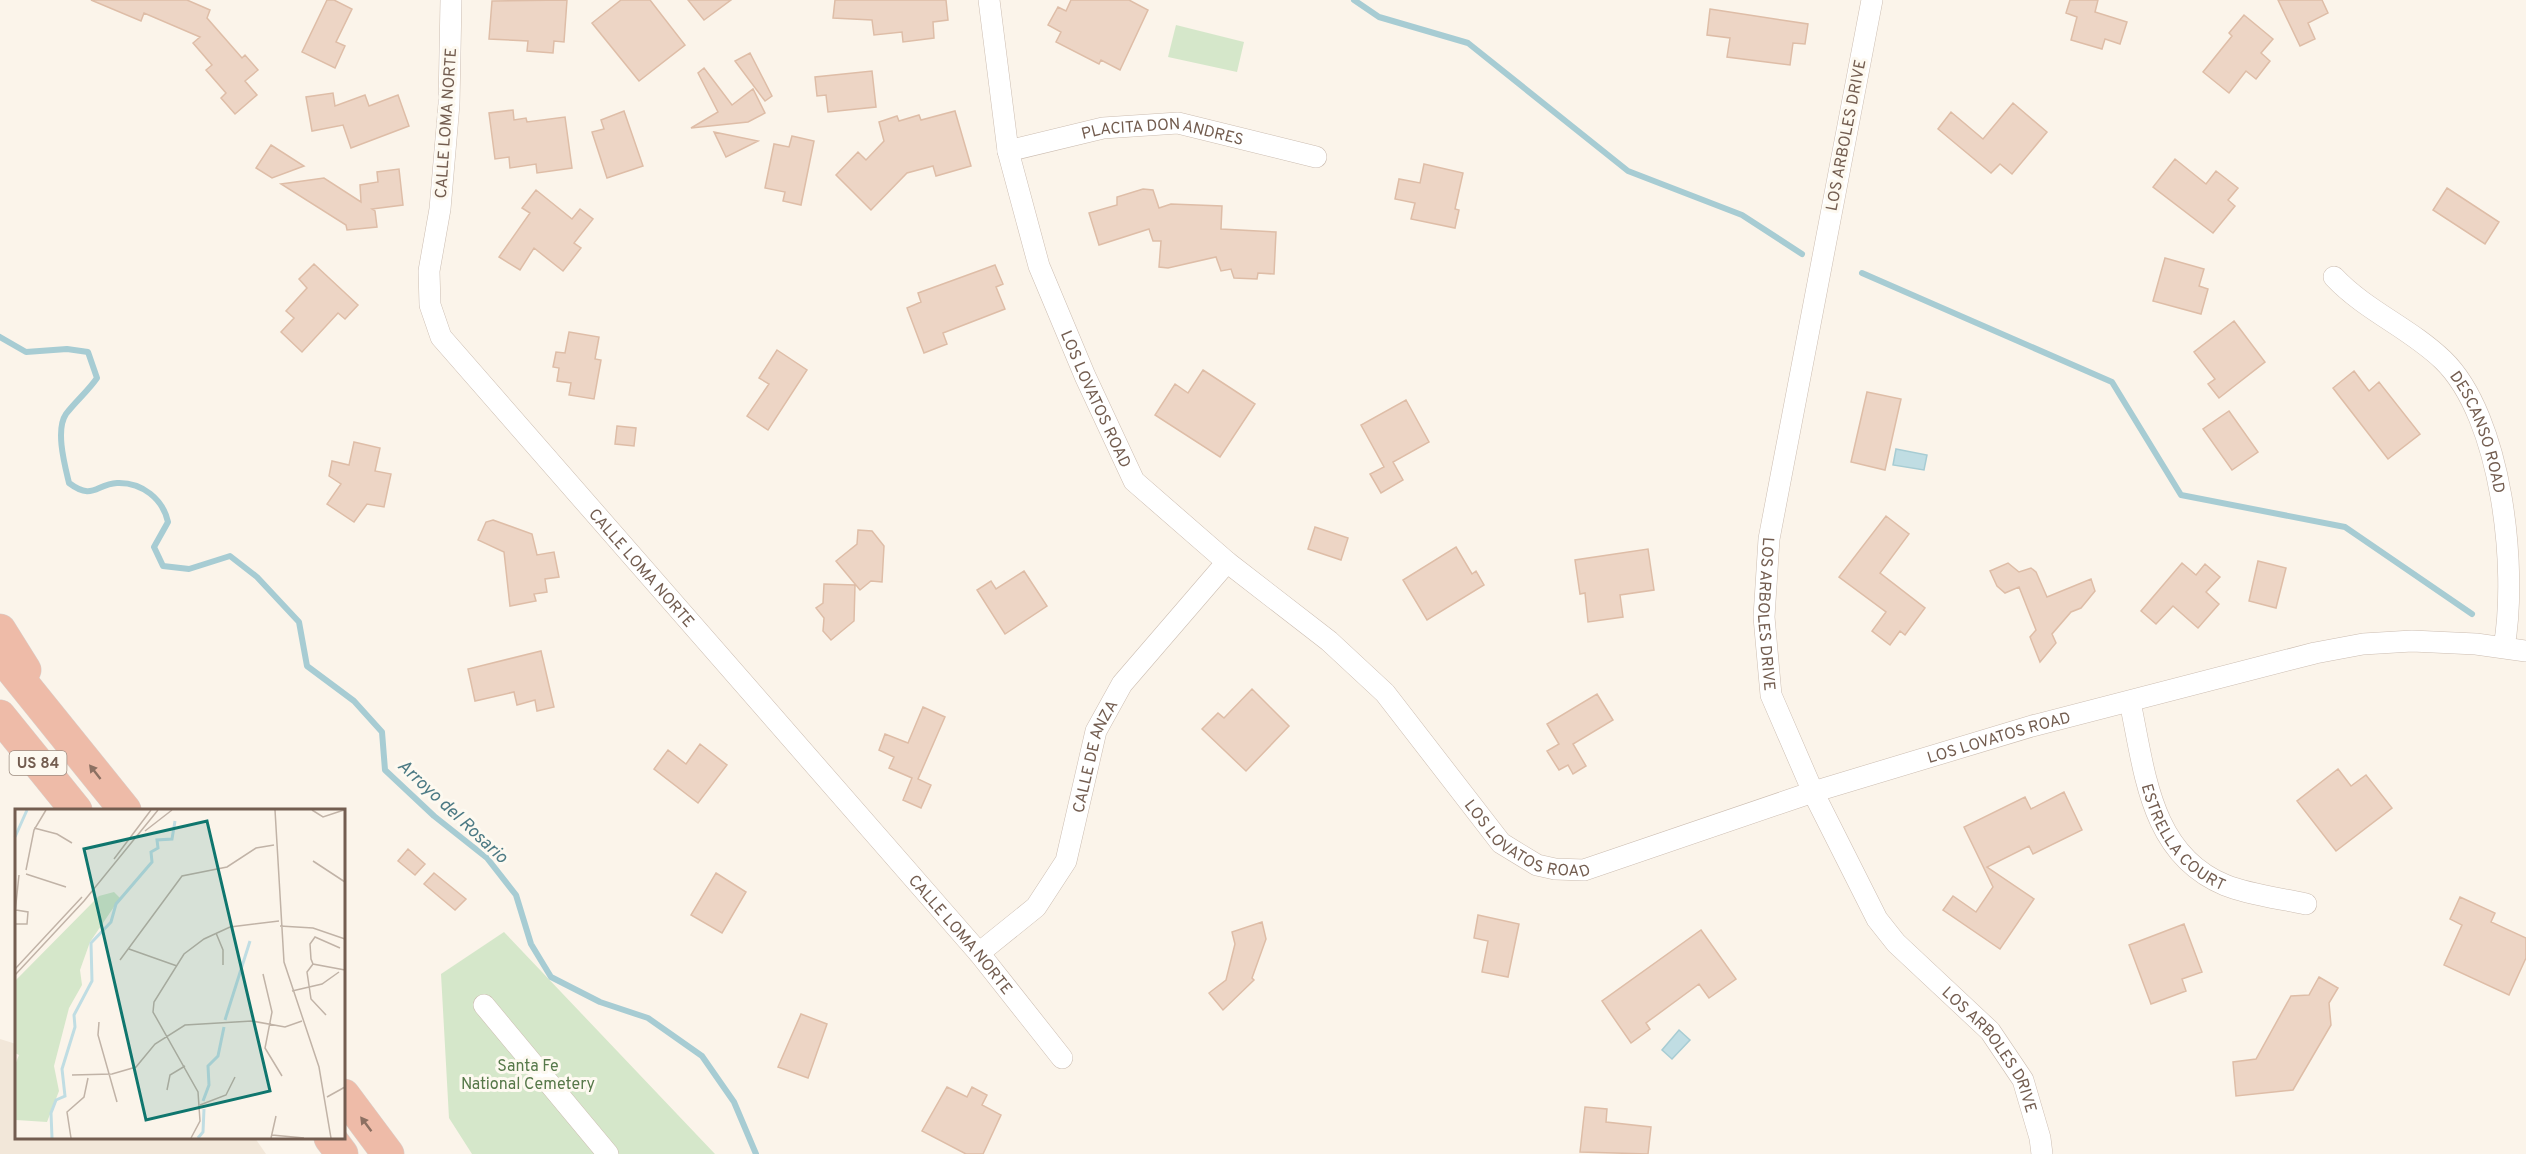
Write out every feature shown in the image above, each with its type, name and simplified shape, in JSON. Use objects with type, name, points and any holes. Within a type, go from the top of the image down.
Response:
[{"type":"highway","points":[[0,630],[66,734]]},
{"type":"highway","name":"US 84","points":[[0,655],[124,809]]},
{"type":"highway","name":"US 84","points":[[0,716],[74,809]]},
{"type":"highway","points":[[345,1096],[388,1154]]},
{"type":"highway","points":[[331,1139],[342,1154]]},
{"type":"street","name":"CALLE LOMA NORTE","points":[[451,0],[448,116],[440,209],[429,271],[430,305],[441,337],[979,953],[1062,1058]]},
{"type":"street","name":"LOS LOVATOS ROAD","points":[[989,0],[1008,151],[1039,266],[1085,376],[1134,481],[1227,562],[1329,641],[1385,693],[1501,843],[1537,865],[1555,869],[1584,870],[1813,792],[2032,726],[2298,657],[2363,644],[2412,641],[2504,647],[2526,651]]},
{"type":"street","name":"LOS ARBOLES DRIVE","points":[[1872,0],[1769,538],[1764,617],[1771,695],[1813,792],[1877,919],[1896,943],[1990,1031],[2023,1080],[2040,1138],[2042,1154]]},
{"type":"street","name":"PLACITA DON ANDRES","points":[[1008,151],[1103,128],[1178,123],[1316,157]]},
{"type":"street","name":"DESCANSO ROAD","points":[[2334,277],[2363,304],[2441,358],[2463,382],[2471,399],[2492,462],[2506,529],[2510,590],[2504,647]]},
{"type":"street","name":"CALLE DE ANZA","points":[[979,953],[1036,907],[1066,861],[1096,731],[1122,684],[1227,562]]},
{"type":"street","name":"ESTRELLA COURT","points":[[2130,702],[2152,804],[2163,830],[2180,855],[2202,873],[2227,886],[2306,904]]},
{"type":"street","points":[[484,1005],[608,1154]]},
{"type":"shaded area","points":[[0,1039],[15,1044],[15,1139],[256,1139],[266,1154],[0,1154]]},
{"type":"green space","points":[[1176,25],[1244,42],[1237,72],[1168,57]]},
{"type":"green space","name":"Santa Fe National Cemetery","points":[[504,932],[715,1154],[472,1154],[449,1118],[441,974]]},
{"type":"water","points":[[1896,449],[1927,455],[1924,470],[1893,465]]},
{"type":"water","points":[[1679,1030],[1690,1040],[1672,1059],[1662,1050]]},
{"type":"building","points":[[91,0],[187,0],[210,10],[207,18],[242,58],[245,55],[258,70],[245,81],[257,95],[235,114],[221,98],[226,93],[206,70],[212,65],[193,43],[200,37],[144,13],[141,21]]},
{"type":"building","points":[[327,0],[334,0],[352,9],[336,42],[345,46],[335,68],[302,52]]},
{"type":"building","points":[[567,0],[564,42],[554,41],[553,53],[527,51],[528,41],[489,39],[492,1]]},
{"type":"building","points":[[621,0],[650,0],[685,45],[639,81],[592,23]]},
{"type":"building","points":[[688,0],[731,0],[704,20]]},
{"type":"building","points":[[835,0],[946,0],[948,20],[933,22],[934,38],[903,42],[902,32],[874,35],[872,20],[833,18]]},
{"type":"building","points":[[1071,0],[1129,0],[1148,10],[1120,70],[1101,60],[1099,64],[1056,42],[1061,32],[1048,25],[1058,7],[1066,11]]},
{"type":"building","points":[[2070,0],[2098,0],[2095,12],[2127,22],[2120,44],[2105,39],[2102,49],[2071,40],[2077,17],[2066,13]]},
{"type":"building","points":[[2278,0],[2322,0],[2328,13],[2308,23],[2315,39],[2300,46]]},
{"type":"building","points":[[1710,9],[1808,24],[1805,44],[1793,43],[1790,65],[1727,57],[1730,38],[1707,35]]},
{"type":"building","points":[[2244,15],[2273,39],[2261,53],[2270,61],[2256,79],[2246,71],[2229,93],[2203,72],[2232,36],[2229,33]]},
{"type":"building","points":[[750,53],[772,96],[765,101],[735,61]]},
{"type":"building","points":[[704,68],[732,105],[753,89],[765,113],[748,122],[691,128],[718,112],[698,73]]},
{"type":"building","points":[[872,71],[876,107],[828,112],[826,95],[817,96],[815,77]]},
{"type":"building","points":[[333,93],[335,106],[365,95],[369,106],[398,95],[409,126],[351,148],[343,125],[312,131],[306,97]]},
{"type":"building","points":[[2013,103],[2047,132],[2012,174],[2000,164],[1991,173],[1938,129],[1951,112],[1983,139]]},
{"type":"building","points":[[513,110],[514,120],[526,118],[527,122],[565,117],[572,168],[537,173],[536,164],[510,168],[509,157],[495,159],[489,113]]},
{"type":"building","points":[[624,111],[643,166],[607,178],[592,132],[604,129],[601,120]]},
{"type":"building","points":[[955,111],[971,166],[936,176],[933,166],[907,173],[871,210],[836,175],[858,152],[866,160],[884,141],[879,122],[897,116],[899,121],[919,115],[921,120]]},
{"type":"building","points":[[714,132],[758,141],[726,157]]},
{"type":"building","points":[[792,136],[814,141],[801,205],[783,201],[785,192],[765,188],[774,144],[789,147]]},
{"type":"building","points":[[271,145],[304,166],[272,178],[256,168]]},
{"type":"building","points":[[2175,159],[2206,184],[2216,171],[2238,188],[2228,200],[2235,206],[2213,233],[2153,187]]},
{"type":"building","points":[[1424,164],[1463,173],[1455,209],[1459,210],[1455,228],[1411,219],[1415,203],[1395,199],[1399,179],[1420,183]]},
{"type":"building","points":[[399,169],[403,205],[372,209],[375,211],[377,227],[347,230],[346,225],[281,184],[324,178],[361,202],[360,185],[378,182],[377,172]]},
{"type":"building","points":[[2447,188],[2499,222],[2485,244],[2433,210]]},
{"type":"building","points":[[1143,189],[1153,190],[1159,208],[1171,204],[1222,206],[1221,229],[1276,232],[1274,274],[1258,273],[1257,279],[1234,278],[1231,269],[1221,271],[1216,257],[1168,268],[1159,267],[1161,241],[1153,241],[1149,229],[1099,245],[1089,213],[1117,205],[1117,197]]},
{"type":"building","points":[[536,190],[572,219],[580,209],[593,219],[574,243],[581,248],[563,271],[534,248],[520,270],[499,257],[530,213],[522,208]]},
{"type":"building","points":[[2165,258],[2204,269],[2199,286],[2208,289],[2201,314],[2153,301]]},
{"type":"building","points":[[314,264],[358,305],[345,319],[338,313],[302,352],[281,332],[294,318],[286,311],[307,288],[299,279]]},
{"type":"building","points":[[995,265],[1003,284],[996,287],[1005,309],[943,333],[947,344],[924,353],[907,308],[921,302],[918,293]]},
{"type":"building","points":[[2234,321],[2265,362],[2219,398],[2208,384],[2215,379],[2194,352]]},
{"type":"building","points":[[569,332],[599,337],[595,359],[601,360],[594,399],[569,395],[571,383],[557,381],[559,368],[553,367],[556,352],[565,353]]},
{"type":"building","points":[[777,350],[807,370],[768,430],[747,416],[769,384],[759,378]]},
{"type":"building","points":[[1203,370],[1255,404],[1220,457],[1155,415],[1175,384],[1188,393]]},
{"type":"building","points":[[2354,371],[2369,391],[2379,382],[2420,434],[2388,459],[2333,388]]},
{"type":"building","points":[[1867,392],[1901,399],[1885,470],[1851,462]]},
{"type":"building","points":[[1406,400],[1429,442],[1393,462],[1403,480],[1381,493],[1370,474],[1384,467],[1361,425]]},
{"type":"building","points":[[2229,411],[2258,452],[2232,470],[2203,429]]},
{"type":"building","points":[[617,426],[636,428],[634,446],[615,444]]},
{"type":"building","points":[[354,442],[380,448],[375,471],[391,474],[384,507],[367,504],[354,522],[327,504],[341,484],[329,476],[332,461],[349,465]]},
{"type":"building","points":[[1886,516],[1909,534],[1880,573],[1925,608],[1905,635],[1900,631],[1890,645],[1872,631],[1886,612],[1839,577]]},
{"type":"building","points":[[493,520],[532,534],[537,555],[554,552],[559,577],[545,579],[547,592],[534,594],[536,601],[510,606],[504,552],[478,540],[486,522]]},
{"type":"building","points":[[1315,527],[1348,538],[1341,560],[1308,549]]},
{"type":"building","points":[[858,530],[872,531],[884,546],[882,582],[871,581],[860,590],[836,561],[857,544]]},
{"type":"building","points":[[1456,547],[1472,574],[1476,571],[1484,585],[1427,620],[1403,580]]},
{"type":"building","points":[[1648,549],[1654,590],[1620,595],[1623,617],[1588,622],[1585,593],[1580,594],[1575,560]]},
{"type":"building","points":[[2258,561],[2286,568],[2276,608],[2249,601]]},
{"type":"building","points":[[2008,563],[2019,572],[2031,568],[2036,572],[2047,597],[2091,579],[2095,591],[2081,608],[2071,612],[2052,634],[2056,643],[2040,662],[2030,637],[2036,630],[2019,587],[2005,593],[1997,586],[1990,571]]},
{"type":"building","points":[[2182,563],[2196,575],[2205,564],[2220,577],[2206,592],[2219,604],[2198,628],[2173,606],[2156,624],[2141,611]]},
{"type":"building","points":[[1024,571],[1047,606],[1005,634],[977,590],[991,581],[996,589]]},
{"type":"building","points":[[824,584],[855,585],[854,621],[831,640],[823,631],[824,618],[816,608],[823,603]]},
{"type":"building","points":[[541,651],[554,707],[537,711],[535,700],[517,705],[514,692],[475,701],[468,669]]},
{"type":"building","points":[[1252,689],[1289,726],[1246,771],[1202,729],[1218,713],[1224,718]]},
{"type":"building","points":[[1597,694],[1613,720],[1573,744],[1586,766],[1573,774],[1568,765],[1559,770],[1547,751],[1559,744],[1547,724]]},
{"type":"building","points":[[923,707],[945,717],[918,779],[931,785],[921,808],[903,800],[912,778],[889,768],[894,757],[879,750],[885,734],[908,743]]},
{"type":"building","points":[[700,744],[727,765],[698,803],[654,769],[668,750],[686,764]]},
{"type":"building","points":[[2338,769],[2351,786],[2366,775],[2392,808],[2336,851],[2297,801]]},
{"type":"building","points":[[2064,792],[2082,830],[2033,854],[2029,846],[1987,867],[2034,899],[2000,949],[1943,910],[1953,896],[1976,912],[1993,887],[1964,827],[2025,797],[2031,809]]},
{"type":"building","points":[[408,849],[425,864],[415,875],[398,861]]},
{"type":"building","points":[[434,873],[466,899],[455,910],[424,884]]},
{"type":"building","points":[[716,873],[746,892],[722,933],[691,915]]},
{"type":"building","points":[[2460,897],[2495,913],[2491,922],[2526,938],[2526,958],[2509,995],[2444,965],[2462,925],[2450,919]]},
{"type":"building","points":[[1478,915],[1519,924],[1508,977],[1482,972],[1488,941],[1474,938]]},
{"type":"building","points":[[1262,922],[1266,939],[1252,978],[1254,980],[1223,1010],[1209,993],[1226,980],[1235,944],[1232,932]]},
{"type":"building","points":[[2184,924],[2202,972],[2182,979],[2186,991],[2151,1004],[2129,945]]},
{"type":"building","points":[[1701,930],[1736,979],[1709,998],[1699,984],[1646,1023],[1650,1029],[1631,1043],[1602,1001]]},
{"type":"building","points":[[2319,977],[2338,988],[2329,1003],[2331,1025],[2293,1090],[2236,1096],[2233,1062],[2256,1059],[2291,996],[2309,995]]},
{"type":"building","points":[[801,1014],[827,1024],[808,1078],[778,1067]]},
{"type":"building","points":[[947,1087],[967,1097],[972,1087],[987,1095],[982,1105],[1001,1115],[983,1154],[966,1154],[922,1131]]},
{"type":"building","points":[[1585,1107],[1607,1109],[1606,1122],[1651,1127],[1648,1154],[1580,1152]]},
{"type":"waterway","points":[[1354,0],[1379,17],[1468,43],[1628,171],[1742,215],[1802,254]]},
{"type":"waterway","points":[[1862,273],[2112,382],[2181,495],[2345,527],[2472,614]]},
{"type":"waterway","name":"Arroyo del Rosario","points":[[0,337],[26,352],[67,349],[88,352],[97,378],[66,414],[61,429],[69,483],[84,491],[110,484],[126,483],[143,489],[156,499],[168,522],[154,547],[163,566],[189,569],[230,556],[257,577],[299,622],[307,666],[354,701],[382,732],[385,770],[434,816],[487,858],[516,895],[531,944],[551,977],[600,1002],[648,1018],[702,1056],[734,1102],[756,1154]]}]
